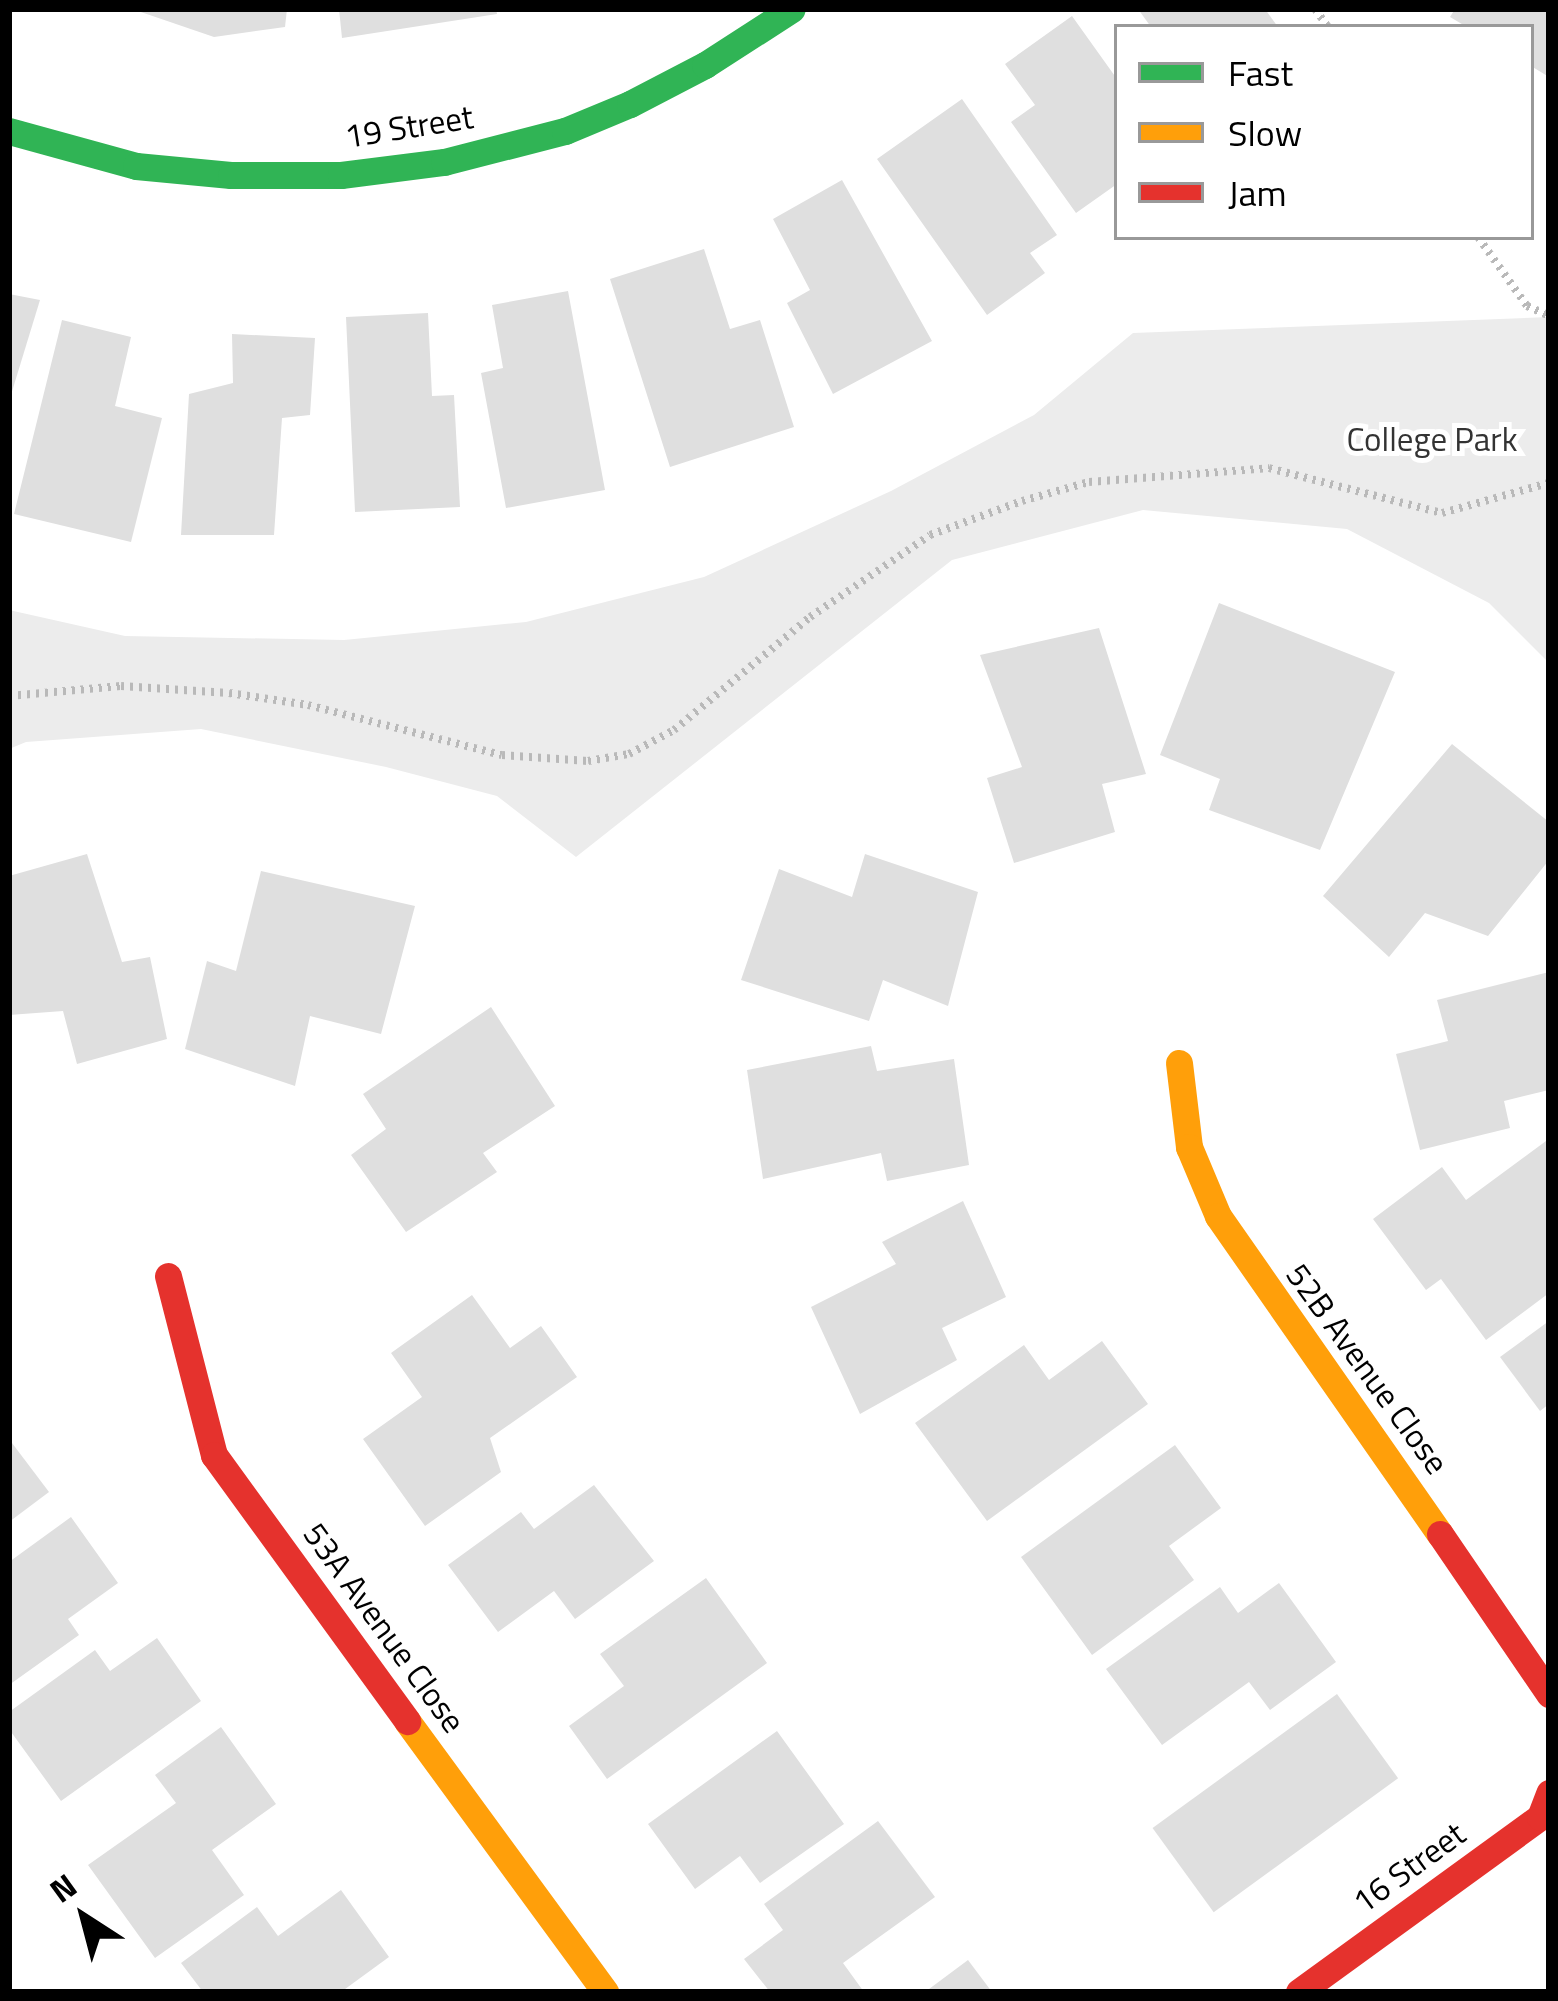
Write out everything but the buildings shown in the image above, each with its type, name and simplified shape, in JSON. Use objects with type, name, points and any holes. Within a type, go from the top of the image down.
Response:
[{"type":"street","name":"19 Street","points":[[9,131],[136,166],[231,176],[341,176],[444,162],[565,131],[630,104],[705,65],[792,9]]},
{"type":"street","name":"52B Avenue Close","points":[[1179,1063],[1189,1147],[1218,1216],[1267,1293],[1539,1672],[1549,1694]]},
{"type":"street","name":"53A Avenue Close","points":[[168,1276],[214,1455],[605,1992]]},
{"type":"street","name":"16 Street","points":[[1299,1992],[1540,1817],[1549,1793]]},
{"type":"path","points":[[1480,240],[1527,306],[1549,316]]},
{"type":"path","points":[[9,696],[121,686],[229,693],[308,705],[502,755],[588,760],[628,754],[674,730],[810,617],[930,535],[1022,501],[1089,482],[1269,468],[1420,511],[1462,510],[1549,483]]},
{"type":"green space","name":"College Park","points":[[1549,317],[1549,663],[1489,603],[1347,529],[1143,510],[952,560],[576,857],[497,796],[386,767],[201,729],[26,742],[9,749],[9,610],[125,636],[344,640],[526,622],[704,577],[891,491],[1034,415],[1133,333]]},
{"type":"traffic: fast","points":[[9,131],[136,166],[231,175],[341,175],[444,162],[565,131],[630,104],[705,65],[792,9]]},
{"type":"traffic: slow","points":[[1179,1063],[1189,1147],[1218,1216],[1440,1534]]},
{"type":"traffic: slow","points":[[407,1721],[605,1992]]},
{"type":"traffic: jam","points":[[168,1276],[214,1455],[407,1721]]},
{"type":"traffic: jam","points":[[1440,1534],[1549,1694]]},
{"type":"traffic: jam","points":[[1299,1992],[1540,1817],[1549,1793]]}]
